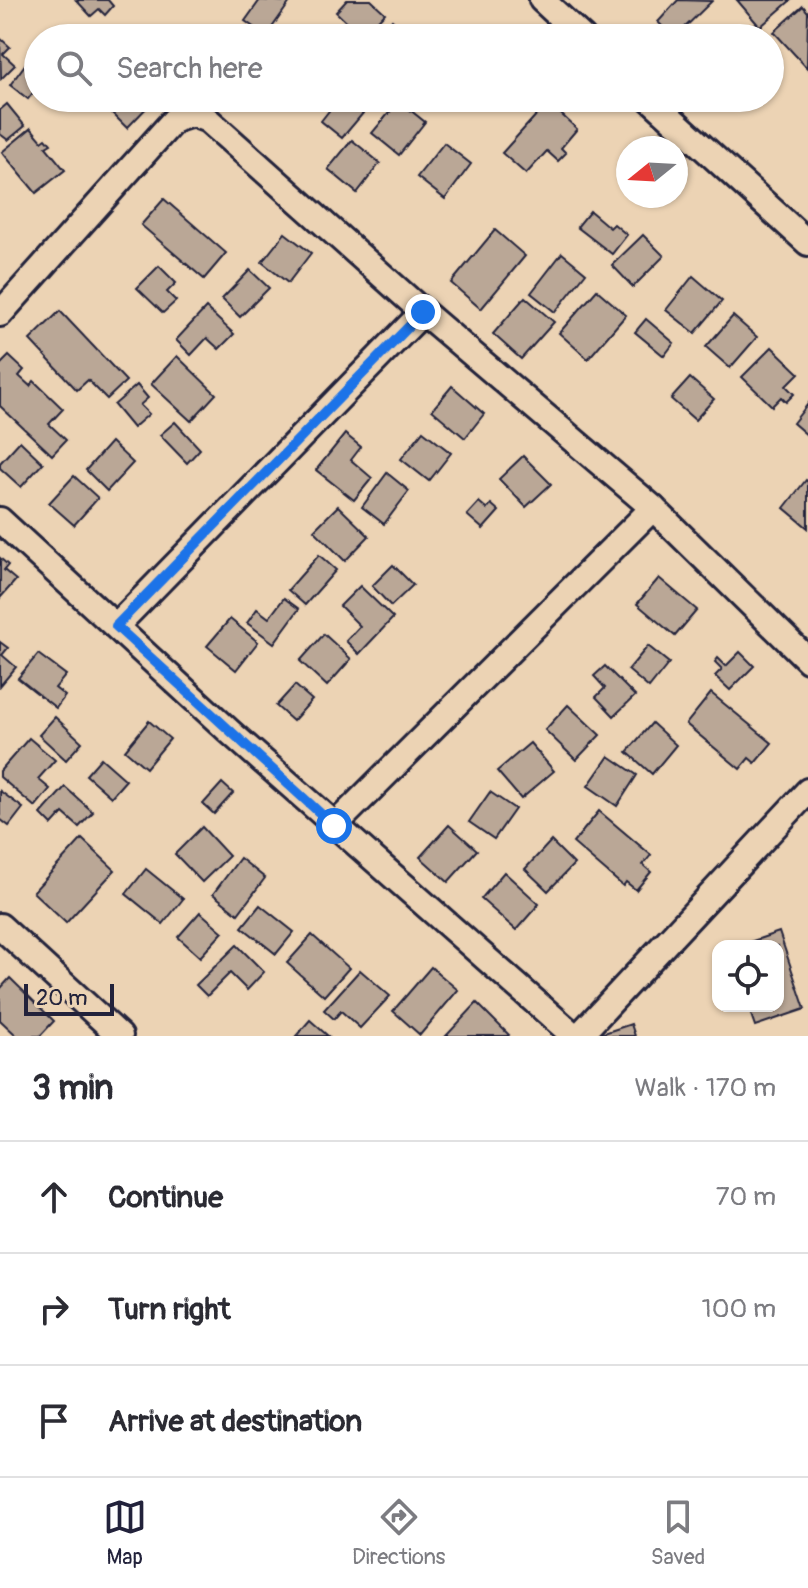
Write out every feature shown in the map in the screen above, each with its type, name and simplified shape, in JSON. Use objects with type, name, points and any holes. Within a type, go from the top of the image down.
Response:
[{"type":"street","points":[[542,0],[568,24]]},
{"type":"street","points":[[664,112],[808,243]]},
{"type":"street","points":[[0,314],[174,120],[192,114],[208,120],[423,312],[653,508],[808,660]]},
{"type":"street","points":[[116,626],[423,312]]},
{"type":"street","points":[[334,826],[653,508]]},
{"type":"street","points":[[0,520],[334,826],[576,1036],[808,791]]},
{"type":"street","points":[[0,926],[120,1036]]},
{"type":"building","points":[[76,0],[108,0],[113,6],[105,15],[99,9],[91,16]]},
{"type":"building","points":[[260,0],[290,2],[274,24],[249,24],[245,21]]},
{"type":"building","points":[[347,0],[371,0],[385,13],[374,24],[348,24],[336,12]]},
{"type":"building","points":[[678,0],[712,1],[688,24],[658,22]]},
{"type":"building","points":[[737,0],[791,0],[763,24],[757,24]]},
{"type":"building","points":[[803,6],[808,12],[807,68],[784,43],[783,24]]},
{"type":"building","points":[[0,38],[10,47],[3,54],[15,65],[1,79]]},
{"type":"building","points":[[24,66],[24,96],[10,85]]},
{"type":"building","points":[[7,104],[25,126],[8,140],[0,134],[0,110]]},
{"type":"building","points":[[111,112],[142,112],[127,128]]},
{"type":"building","points":[[328,112],[364,112],[342,138],[321,121]]},
{"type":"building","points":[[390,112],[413,112],[425,122],[399,155],[372,133]]},
{"type":"building","points":[[539,112],[559,112],[577,129],[561,148],[566,153],[558,161],[547,151],[526,174],[502,153]]},
{"type":"building","points":[[31,128],[42,141],[46,138],[51,144],[46,147],[65,170],[36,193],[2,152]]},
{"type":"building","points":[[352,140],[380,163],[357,193],[328,169]]},
{"type":"building","points":[[444,143],[471,164],[445,199],[417,177]]},
{"type":"building","points":[[164,199],[226,253],[204,279],[141,225]]},
{"type":"building","points":[[590,211],[610,228],[614,224],[627,235],[612,254],[577,227]]},
{"type":"building","points":[[495,230],[525,256],[481,309],[451,283]]},
{"type":"building","points":[[285,233],[311,253],[288,283],[262,262]]},
{"type":"building","points":[[643,235],[664,256],[633,287],[612,265]]},
{"type":"building","points":[[562,253],[586,273],[555,312],[531,293]]},
{"type":"building","points":[[159,266],[176,283],[167,292],[176,301],[163,313],[137,288]]},
{"type":"building","points":[[250,270],[269,288],[240,317],[222,299]]},
{"type":"building","points":[[693,276],[722,301],[695,333],[666,310]]},
{"type":"building","points":[[597,290],[626,315],[588,359],[559,333]]},
{"type":"building","points":[[525,297],[554,322],[521,359],[493,334]]},
{"type":"building","points":[[206,308],[234,334],[219,349],[207,338],[191,355],[176,340]]},
{"type":"building","points":[[60,311],[126,381],[107,399],[88,380],[77,390],[30,340]]},
{"type":"building","points":[[733,316],[757,337],[730,368],[706,347]]},
{"type":"building","points":[[646,319],[674,343],[664,356],[635,332]]},
{"type":"building","points":[[772,347],[799,373],[786,386],[794,394],[786,402],[781,397],[772,406],[742,377]]},
{"type":"building","points":[[9,356],[24,370],[19,376],[30,386],[34,381],[63,409],[49,424],[66,440],[52,455],[0,406],[0,365]]},
{"type":"building","points":[[177,356],[216,394],[191,421],[151,384]]},
{"type":"building","points":[[690,378],[714,399],[695,420],[671,399]]},
{"type":"building","points":[[137,385],[148,398],[140,405],[149,414],[133,428],[114,405]]},
{"type":"building","points":[[452,386],[484,414],[465,438],[432,410]]},
{"type":"building","points":[[808,404],[808,436],[793,423]]},
{"type":"building","points":[[175,422],[200,449],[187,463],[160,435]]},
{"type":"building","points":[[423,431],[451,453],[429,481],[401,459]]},
{"type":"building","points":[[345,434],[361,447],[351,460],[372,478],[354,500],[316,470]]},
{"type":"building","points":[[20,441],[43,463],[21,487],[0,468],[0,463]]},
{"type":"building","points":[[111,442],[133,463],[107,491],[86,470]]},
{"type":"building","points":[[523,456],[551,484],[526,507],[499,479]]},
{"type":"building","points":[[387,473],[409,491],[384,524],[362,507]]},
{"type":"building","points":[[74,476],[98,498],[74,525],[49,503]]},
{"type":"building","points":[[806,480],[808,482],[808,528],[784,508]]},
{"type":"building","points":[[479,502],[487,509],[491,504],[499,511],[483,529],[467,515]]},
{"type":"building","points":[[338,506],[369,536],[345,561],[314,530]]},
{"type":"building","points":[[319,555],[336,570],[305,605],[288,590]]},
{"type":"building","points":[[0,558],[8,565],[4,570],[16,580],[0,598]]},
{"type":"building","points":[[393,565],[413,585],[391,606],[372,586]]},
{"type":"building","points":[[659,578],[697,610],[675,636],[637,604]]},
{"type":"building","points":[[360,586],[393,618],[359,654],[346,641],[360,626],[340,606]]},
{"type":"building","points":[[284,598],[299,609],[274,643],[247,623],[257,609],[269,618]]},
{"type":"building","points":[[230,619],[258,642],[236,670],[207,646]]},
{"type":"building","points":[[324,634],[351,659],[327,686],[300,661]]},
{"type":"building","points":[[0,642],[8,648],[2,655],[16,667],[0,686]]},
{"type":"building","points":[[648,646],[669,663],[649,688],[628,670]]},
{"type":"building","points":[[740,652],[754,666],[730,690],[715,676],[722,669],[715,662],[718,658],[726,666]]},
{"type":"building","points":[[38,654],[66,675],[55,688],[65,696],[56,708],[18,678]]},
{"type":"building","points":[[605,666],[635,696],[614,716],[596,697],[605,688],[594,676]]},
{"type":"building","points":[[295,685],[312,700],[293,721],[276,706]]},
{"type":"building","points":[[711,693],[772,743],[755,763],[749,758],[740,769],[686,724]]},
{"type":"building","points":[[568,705],[600,735],[576,760],[545,730]]},
{"type":"building","points":[[55,717],[82,742],[66,760],[39,735]]},
{"type":"building","points":[[149,721],[170,739],[146,768],[125,750]]},
{"type":"building","points":[[652,723],[676,745],[652,774],[627,752]]},
{"type":"building","points":[[29,738],[55,760],[38,779],[50,789],[35,807],[0,777],[0,771]]},
{"type":"building","points":[[530,743],[554,771],[521,799],[497,771]]},
{"type":"building","points":[[609,756],[637,775],[617,806],[588,786]]},
{"type":"building","points":[[101,758],[126,780],[111,797],[86,775]]},
{"type":"building","points":[[222,783],[233,793],[214,814],[203,804]]},
{"type":"building","points":[[65,787],[93,812],[79,827],[63,813],[52,825],[41,814]]},
{"type":"building","points":[[0,791],[23,808],[9,826],[0,819]]},
{"type":"building","points":[[490,792],[515,809],[494,839],[469,822]]},
{"type":"building","points":[[599,811],[651,855],[643,865],[651,872],[636,890],[626,882],[623,886],[573,843]]},
{"type":"building","points":[[449,825],[477,850],[448,882],[420,857]]},
{"type":"building","points":[[202,827],[229,856],[202,882],[175,854]]},
{"type":"building","points":[[82,839],[115,870],[66,923],[33,892]]},
{"type":"building","points":[[551,841],[574,864],[548,891],[525,869]]},
{"type":"building","points":[[240,858],[265,878],[238,914],[213,894]]},
{"type":"building","points":[[146,869],[183,899],[163,924],[126,894]]},
{"type":"building","points":[[504,872],[539,904],[516,930],[481,899]]},
{"type":"building","points":[[260,905],[294,932],[276,954],[242,927]]},
{"type":"building","points":[[200,912],[223,932],[200,957],[178,937]]},
{"type":"building","points":[[779,932],[782,940],[756,940]]},
{"type":"building","points":[[312,935],[349,968],[324,996],[287,963]]},
{"type":"building","points":[[237,945],[264,972],[247,990],[230,973],[207,996],[196,985]]},
{"type":"building","points":[[784,947],[805,1009],[755,1026],[750,1012],[784,1012]]},
{"type":"building","points":[[431,967],[458,990],[420,1035],[393,1011]]},
{"type":"building","points":[[360,970],[390,996],[360,1028],[341,1011],[334,1019],[324,1010]]},
{"type":"building","points":[[10,978],[54,1021],[40,1036],[17,1036],[0,1020],[0,989]]},
{"type":"building","points":[[477,1003],[509,1035],[446,1036]]},
{"type":"building","points":[[310,1020],[328,1036],[296,1036]]},
{"type":"building","points":[[631,1024],[635,1036],[595,1036]]},
{"type":"route","points":[[334,826],[116,626],[423,312]]}]
